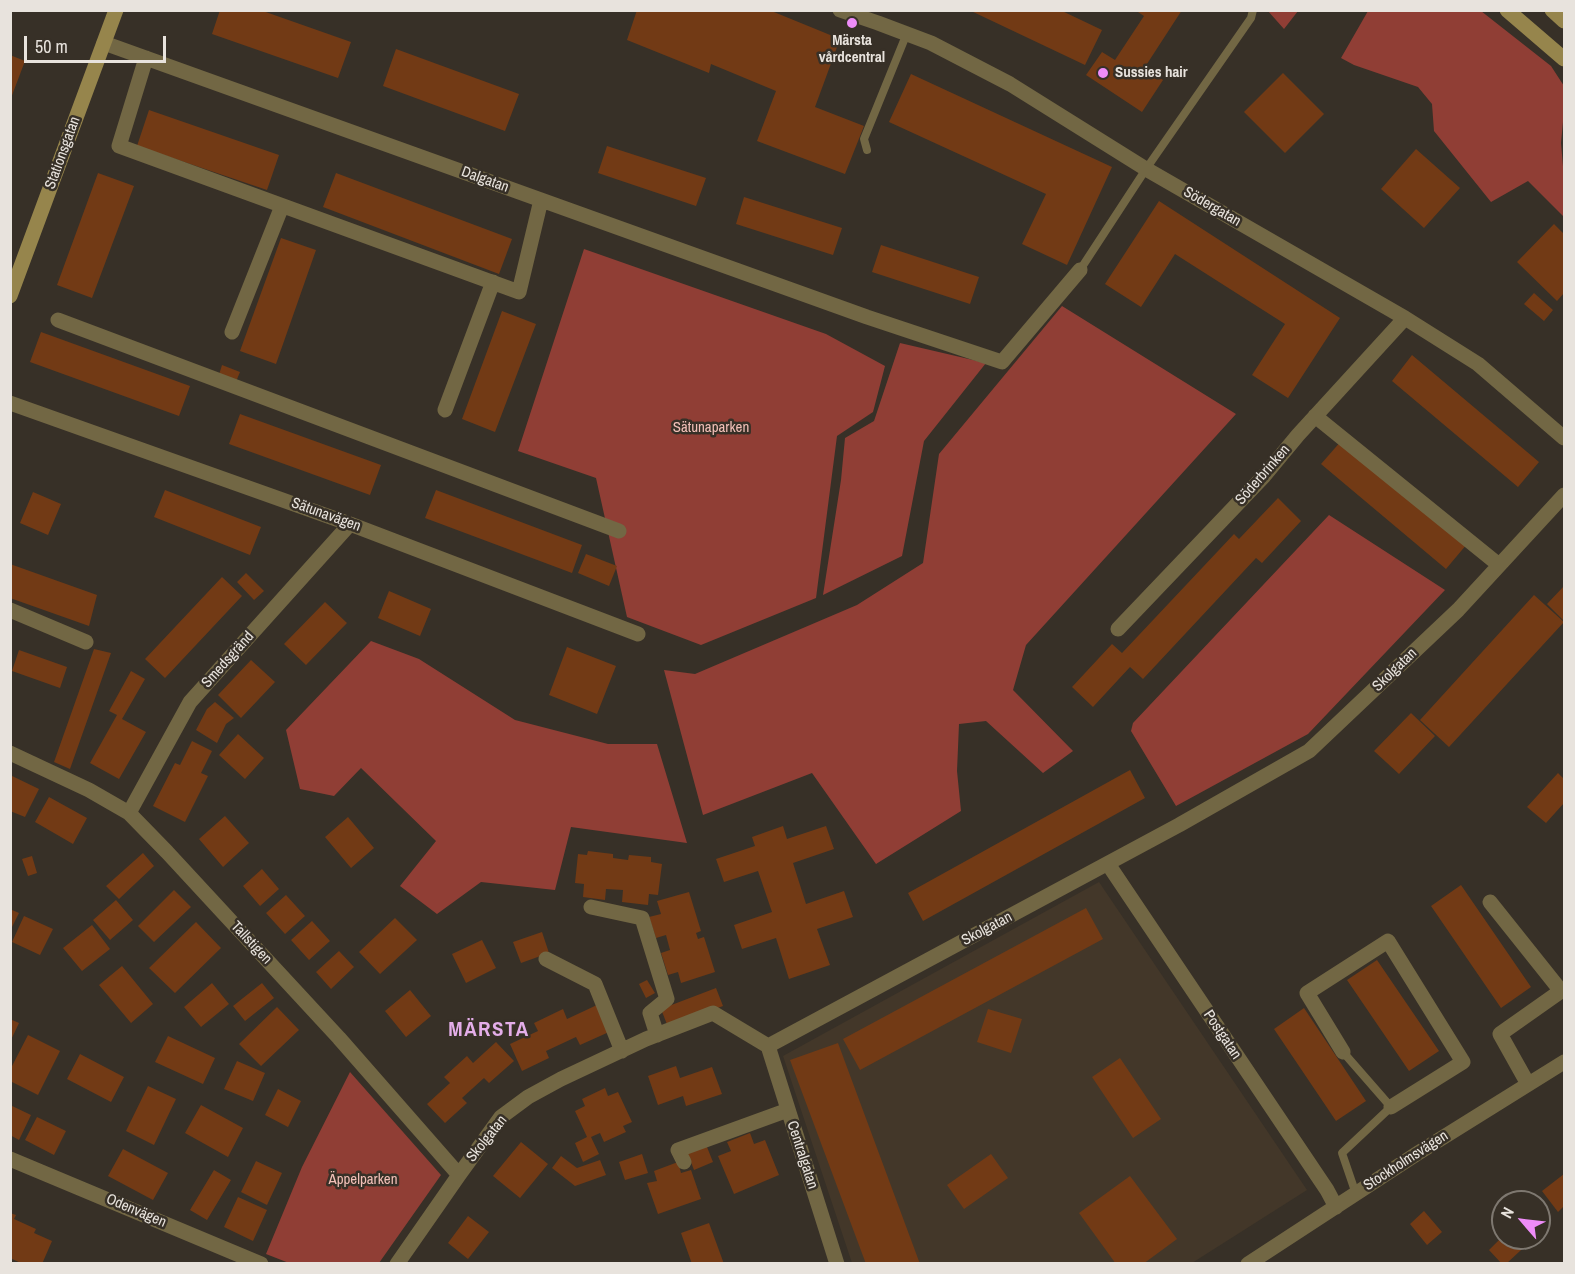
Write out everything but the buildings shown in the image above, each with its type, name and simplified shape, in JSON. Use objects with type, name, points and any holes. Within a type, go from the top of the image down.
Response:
[{"type":"street","name":"Stationsgatan","points":[[10,296],[116,10]]},
{"type":"street","name":"Södergatan","points":[[840,10],[931,43],[1010,84],[1146,169],[1405,318],[1478,364],[1564,438]]},
{"type":"street","points":[[1507,10],[1564,59]]},
{"type":"street","name":"Dalgatan","points":[[104,43],[867,318],[1002,362],[1080,270]]},
{"type":"street","points":[[146,58],[119,146],[519,292],[541,200]]},
{"type":"street","points":[[232,332],[282,206]]},
{"type":"street","points":[[445,410],[493,282]]},
{"type":"street","name":"Söderbrinken","points":[[1118,629],[1264,476],[1405,318]]},
{"type":"street","points":[[58,320],[619,531]]},
{"type":"street","name":"Sätunavägen","points":[[10,404],[351,524],[638,634]]},
{"type":"street","points":[[1316,416],[1499,565]]},
{"type":"street","name":"Skolgatan","points":[[397,1263],[501,1118],[528,1097],[561,1079],[657,1035],[714,1012],[768,1046],[1108,864],[1309,751],[1458,610],[1564,495]]},
{"type":"street","name":"Smedsgränd","points":[[129,813],[190,702],[351,524]]},
{"type":"street","points":[[10,610],[86,642]]},
{"type":"street","name":"Tallstigen","points":[[10,753],[89,790],[129,813],[339,1038],[459,1175]]},
{"type":"street","name":"Postgatan","points":[[1108,864],[1327,1190],[1336,1207]]},
{"type":"street","points":[[1490,902],[1562,992],[1500,1034],[1528,1084]]},
{"type":"street","points":[[591,907],[642,918],[667,999],[650,1013],[657,1035]]},
{"type":"street","points":[[1343,1052],[1307,993],[1388,941],[1463,1062],[1391,1107]]},
{"type":"street","points":[[546,959],[595,984],[622,1051]]},
{"type":"street","name":"Centralgatan","points":[[768,1046],[837,1263]]},
{"type":"street","name":"Stockholmsvägen","points":[[1248,1263],[1564,1062]]},
{"type":"street","points":[[684,1162],[678,1150],[788,1110]]},
{"type":"street","name":"Odenvägen","points":[[10,1159],[261,1263]]},
{"type":"lane","points":[[1080,270],[1146,169],[1251,18],[1253,10]]},
{"type":"lane","points":[[867,150],[864,139],[907,33]]},
{"type":"lane","points":[[1343,1052],[1391,1107],[1342,1153],[1356,1194]]},
{"type":"shaded area","points":[[1099,882],[1307,1190],[1192,1263],[852,1263],[783,1056]]},
{"type":"green space","points":[[1268,11],[1298,11],[1284,29]]},
{"type":"green space","points":[[1368,11],[1481,11],[1551,66],[1564,86],[1561,143],[1564,217],[1528,181],[1491,202],[1434,131],[1432,104],[1418,87],[1354,65],[1341,58]]},
{"type":"green space","name":"Sätunaparken","points":[[584,249],[826,334],[885,366],[873,412],[837,436],[816,598],[701,645],[627,617],[596,478],[518,451]]},
{"type":"green space","points":[[1062,306],[1236,414],[1026,645],[1013,690],[1073,751],[1043,773],[986,721],[959,724],[957,771],[961,811],[876,864],[812,773],[703,815],[664,670],[695,674],[857,605],[923,563],[939,454]]},
{"type":"green space","points":[[900,343],[986,363],[924,441],[902,556],[823,595],[841,480],[845,438],[874,421]]},
{"type":"green space","points":[[1329,515],[1445,590],[1308,734],[1176,806],[1131,731],[1133,723]]},
{"type":"green space","points":[[371,641],[419,659],[515,720],[608,744],[657,744],[687,843],[571,827],[555,890],[481,882],[437,914],[400,886],[436,841],[361,768],[334,796],[300,789],[286,730]]},
{"type":"green space","name":"Äppelparken","points":[[350,1072],[441,1175],[379,1263],[289,1263],[266,1254],[302,1167]]},
{"type":"place","name":"Märsta vårdcentral","points":[[852,23]]},
{"type":"place","name":"Sussies hair","points":[[1103,73]]},
{"type":"district","name":"MÄRSTA","points":[[489,1030]]}]
